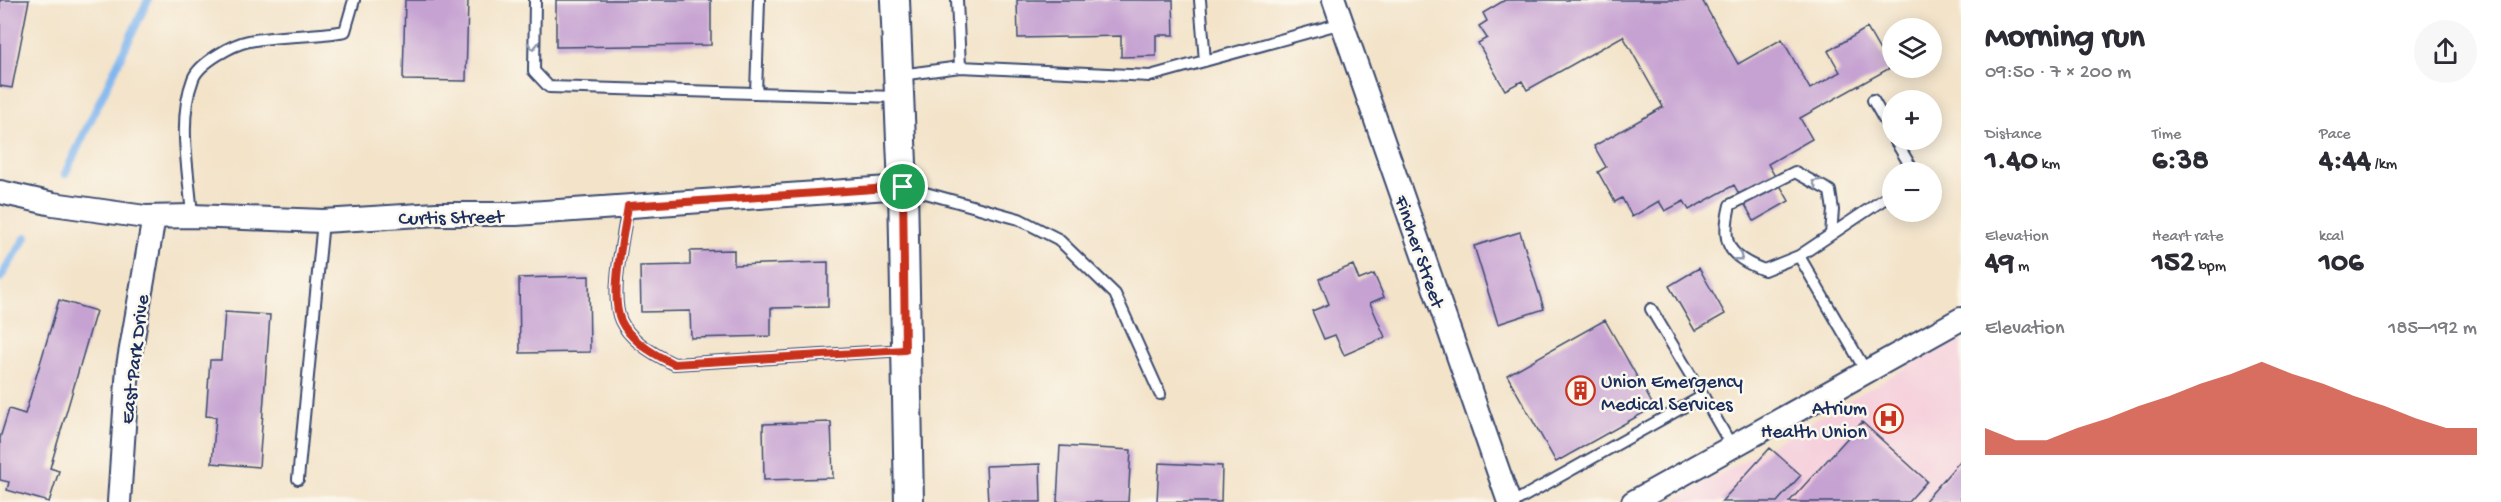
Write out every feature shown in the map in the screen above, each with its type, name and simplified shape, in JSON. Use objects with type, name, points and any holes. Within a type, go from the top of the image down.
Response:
[{"type":"street","points":[[895,0],[903,187],[909,502]]},
{"type":"street","name":"Fincher Street","points":[[1334,0],[1509,502]]},
{"type":"street","name":"Curtis Street","points":[[0,192],[53,204],[154,217],[192,216],[323,221],[437,214],[516,214],[903,187]]},
{"type":"street","name":"East Park Drive","points":[[119,502],[128,366],[154,217]]},
{"type":"street","points":[[1633,502],[1961,320]]},
{"type":"lane","points":[[192,216],[185,119],[194,77],[217,54],[247,41],[316,36],[345,31],[354,0]]},
{"type":"lane","points":[[535,0],[534,71],[549,87],[756,93],[899,86],[960,67],[1150,76],[1342,23]]},
{"type":"lane","points":[[756,93],[759,0]]},
{"type":"lane","points":[[957,0],[960,67]]},
{"type":"lane","points":[[1200,0],[1206,61]]},
{"type":"lane","points":[[1873,100],[1882,116]]},
{"type":"lane","points":[[1831,234],[1833,210],[1830,191],[1795,172],[1730,205],[1725,228],[1729,249],[1742,262],[1764,270],[1800,256],[1882,200]]},
{"type":"lane","points":[[903,187],[1019,219],[1058,239],[1115,294],[1160,394]]},
{"type":"lane","points":[[628,206],[618,284],[618,310],[621,322],[655,355],[674,364],[905,350]]},
{"type":"lane","points":[[298,479],[323,221]]},
{"type":"lane","points":[[1800,256],[1867,373]]},
{"type":"lane","points":[[1651,309],[1731,446]]},
{"type":"lane","points":[[1515,502],[1703,396]]},
{"type":"shaded area","name":"Atrium Health Union","points":[[1961,336],[1961,502],[1671,502]]},
{"type":"building","points":[[0,0],[29,0],[12,88],[0,86]]},
{"type":"building","points":[[405,0],[468,0],[466,81],[403,80]]},
{"type":"building","points":[[556,0],[711,0],[711,45],[556,47]]},
{"type":"building","points":[[1017,0],[1173,0],[1174,35],[1156,35],[1156,56],[1121,57],[1121,36],[1018,38]]},
{"type":"building","points":[[1505,0],[1702,0],[1738,64],[1782,39],[1810,89],[1840,72],[1828,51],[1867,28],[1882,54],[1882,72],[1800,118],[1812,139],[1768,164],[1789,201],[1754,221],[1734,185],[1689,210],[1684,201],[1665,211],[1659,201],[1632,217],[1622,198],[1615,202],[1598,172],[1606,167],[1594,146],[1663,107],[1623,36],[1527,90],[1522,81],[1505,90],[1478,43],[1487,38],[1479,26],[1487,21],[1483,13]]},
{"type":"building","points":[[1520,232],[1544,309],[1498,324],[1474,246]]},
{"type":"building","points":[[734,250],[734,265],[828,262],[828,307],[771,308],[771,336],[691,338],[690,311],[641,312],[640,266],[690,265],[690,251]]},
{"type":"building","points":[[1353,265],[1359,280],[1374,274],[1384,297],[1370,303],[1385,337],[1344,355],[1335,335],[1324,339],[1312,311],[1329,304],[1319,279]]},
{"type":"building","points":[[1699,268],[1725,314],[1695,331],[1669,286]]},
{"type":"building","points":[[589,276],[590,352],[520,353],[519,278]]},
{"type":"building","points":[[59,300],[96,311],[50,468],[59,471],[49,502],[7,490],[9,482],[0,480],[0,438],[9,409],[25,414]]},
{"type":"building","points":[[225,312],[270,315],[259,467],[212,463],[216,417],[206,416],[210,360],[221,360]]},
{"type":"building","name":"Union Emergency Medical Services","points":[[1605,320],[1654,407],[1556,462],[1507,375]]},
{"type":"building","points":[[831,422],[833,478],[764,480],[763,424]]},
{"type":"building","points":[[1862,422],[1927,481],[1908,502],[1789,502]]},
{"type":"building","points":[[1060,446],[1131,450],[1128,502],[1057,502]]},
{"type":"building","points":[[1770,448],[1801,475],[1777,502],[1721,502]]},
{"type":"building","points":[[1961,460],[1961,502],[1924,502]]},
{"type":"building","points":[[1159,463],[1222,466],[1221,502],[1157,502]]},
{"type":"building","points":[[1040,464],[1041,502],[988,502],[986,466]]},
{"type":"waterway","points":[[65,174],[148,0]]},
{"type":"waterway","points":[[0,278],[26,237]]},
{"type":"place","name":"Union Emergency Medical Services","points":[[1580,391]]},
{"type":"place","name":"Atrium Health Union","points":[[1888,419]]},
{"type":"route","points":[[903,187],[905,350],[674,364],[655,355],[621,322],[618,310],[618,284],[628,206],[903,187]]}]
